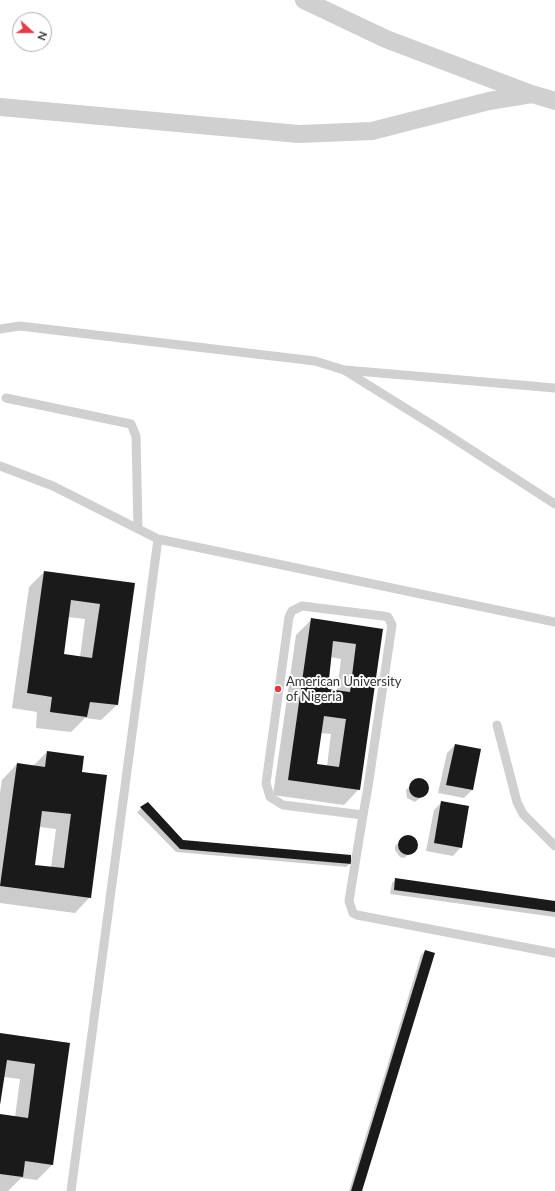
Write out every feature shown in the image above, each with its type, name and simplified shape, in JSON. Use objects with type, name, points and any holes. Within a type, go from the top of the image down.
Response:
[{"type":"street","points":[[304,0],[386,39],[532,94],[555,101]]},
{"type":"street","points":[[0,107],[299,134],[372,131],[489,101],[532,94]]},
{"type":"lane","points":[[0,329],[20,326],[315,361],[344,370],[555,388]]},
{"type":"lane","points":[[344,370],[439,428],[555,504]]},
{"type":"lane","points":[[6,398],[131,424],[136,436],[138,529]]},
{"type":"lane","points":[[0,466],[53,486],[158,539],[555,622]]},
{"type":"lane","points":[[71,1191],[158,539]]},
{"type":"lane","points":[[363,815],[283,805],[270,797],[266,783],[289,617],[292,611],[302,606],[388,617],[392,625],[363,815],[349,901],[353,913],[357,915],[555,952]]},
{"type":"lane","points":[[497,725],[517,802],[523,814],[555,846]]},
{"type":"building","points":[[44,571],[135,583],[118,705],[90,702],[87,717],[50,712],[52,697],[27,693]],"holes":[[[71,600],[100,604],[92,658],[64,654]]]},
{"type":"building","points":[[311,618],[383,629],[360,790],[288,780]],"holes":[[[333,641],[356,644],[350,692],[328,689]],[[324,716],[346,719],[339,767],[317,764]]]},
{"type":"building","points":[[455,744],[481,749],[473,790],[446,785]]},
{"type":"building","points":[[47,751],[84,756],[82,772],[107,775],[91,898],[0,886],[17,763],[45,767]],"holes":[[[42,811],[71,814],[64,868],[35,865]]]},
{"type":"building","points":[[419,778],[426,781],[429,788],[426,795],[419,798],[412,795],[409,788],[412,781]]},
{"type":"building","points":[[441,801],[469,806],[462,848],[434,843]]},
{"type":"building","points":[[148,802],[183,840],[351,855],[351,864],[180,849],[140,807]]},
{"type":"building","points":[[408,835],[415,838],[418,845],[415,852],[408,855],[401,852],[398,845],[401,838]]},
{"type":"building","points":[[395,878],[555,901],[555,912],[394,890]]},
{"type":"building","points":[[425,950],[435,953],[362,1191],[351,1191]]},
{"type":"building","points":[[0,1033],[70,1043],[53,1165],[25,1161],[23,1177],[0,1174],[0,1114],[28,1118],[35,1064],[7,1060],[0,1105]]},
{"type":"place","name":"American University of Nigeria","points":[[278,689]]}]
